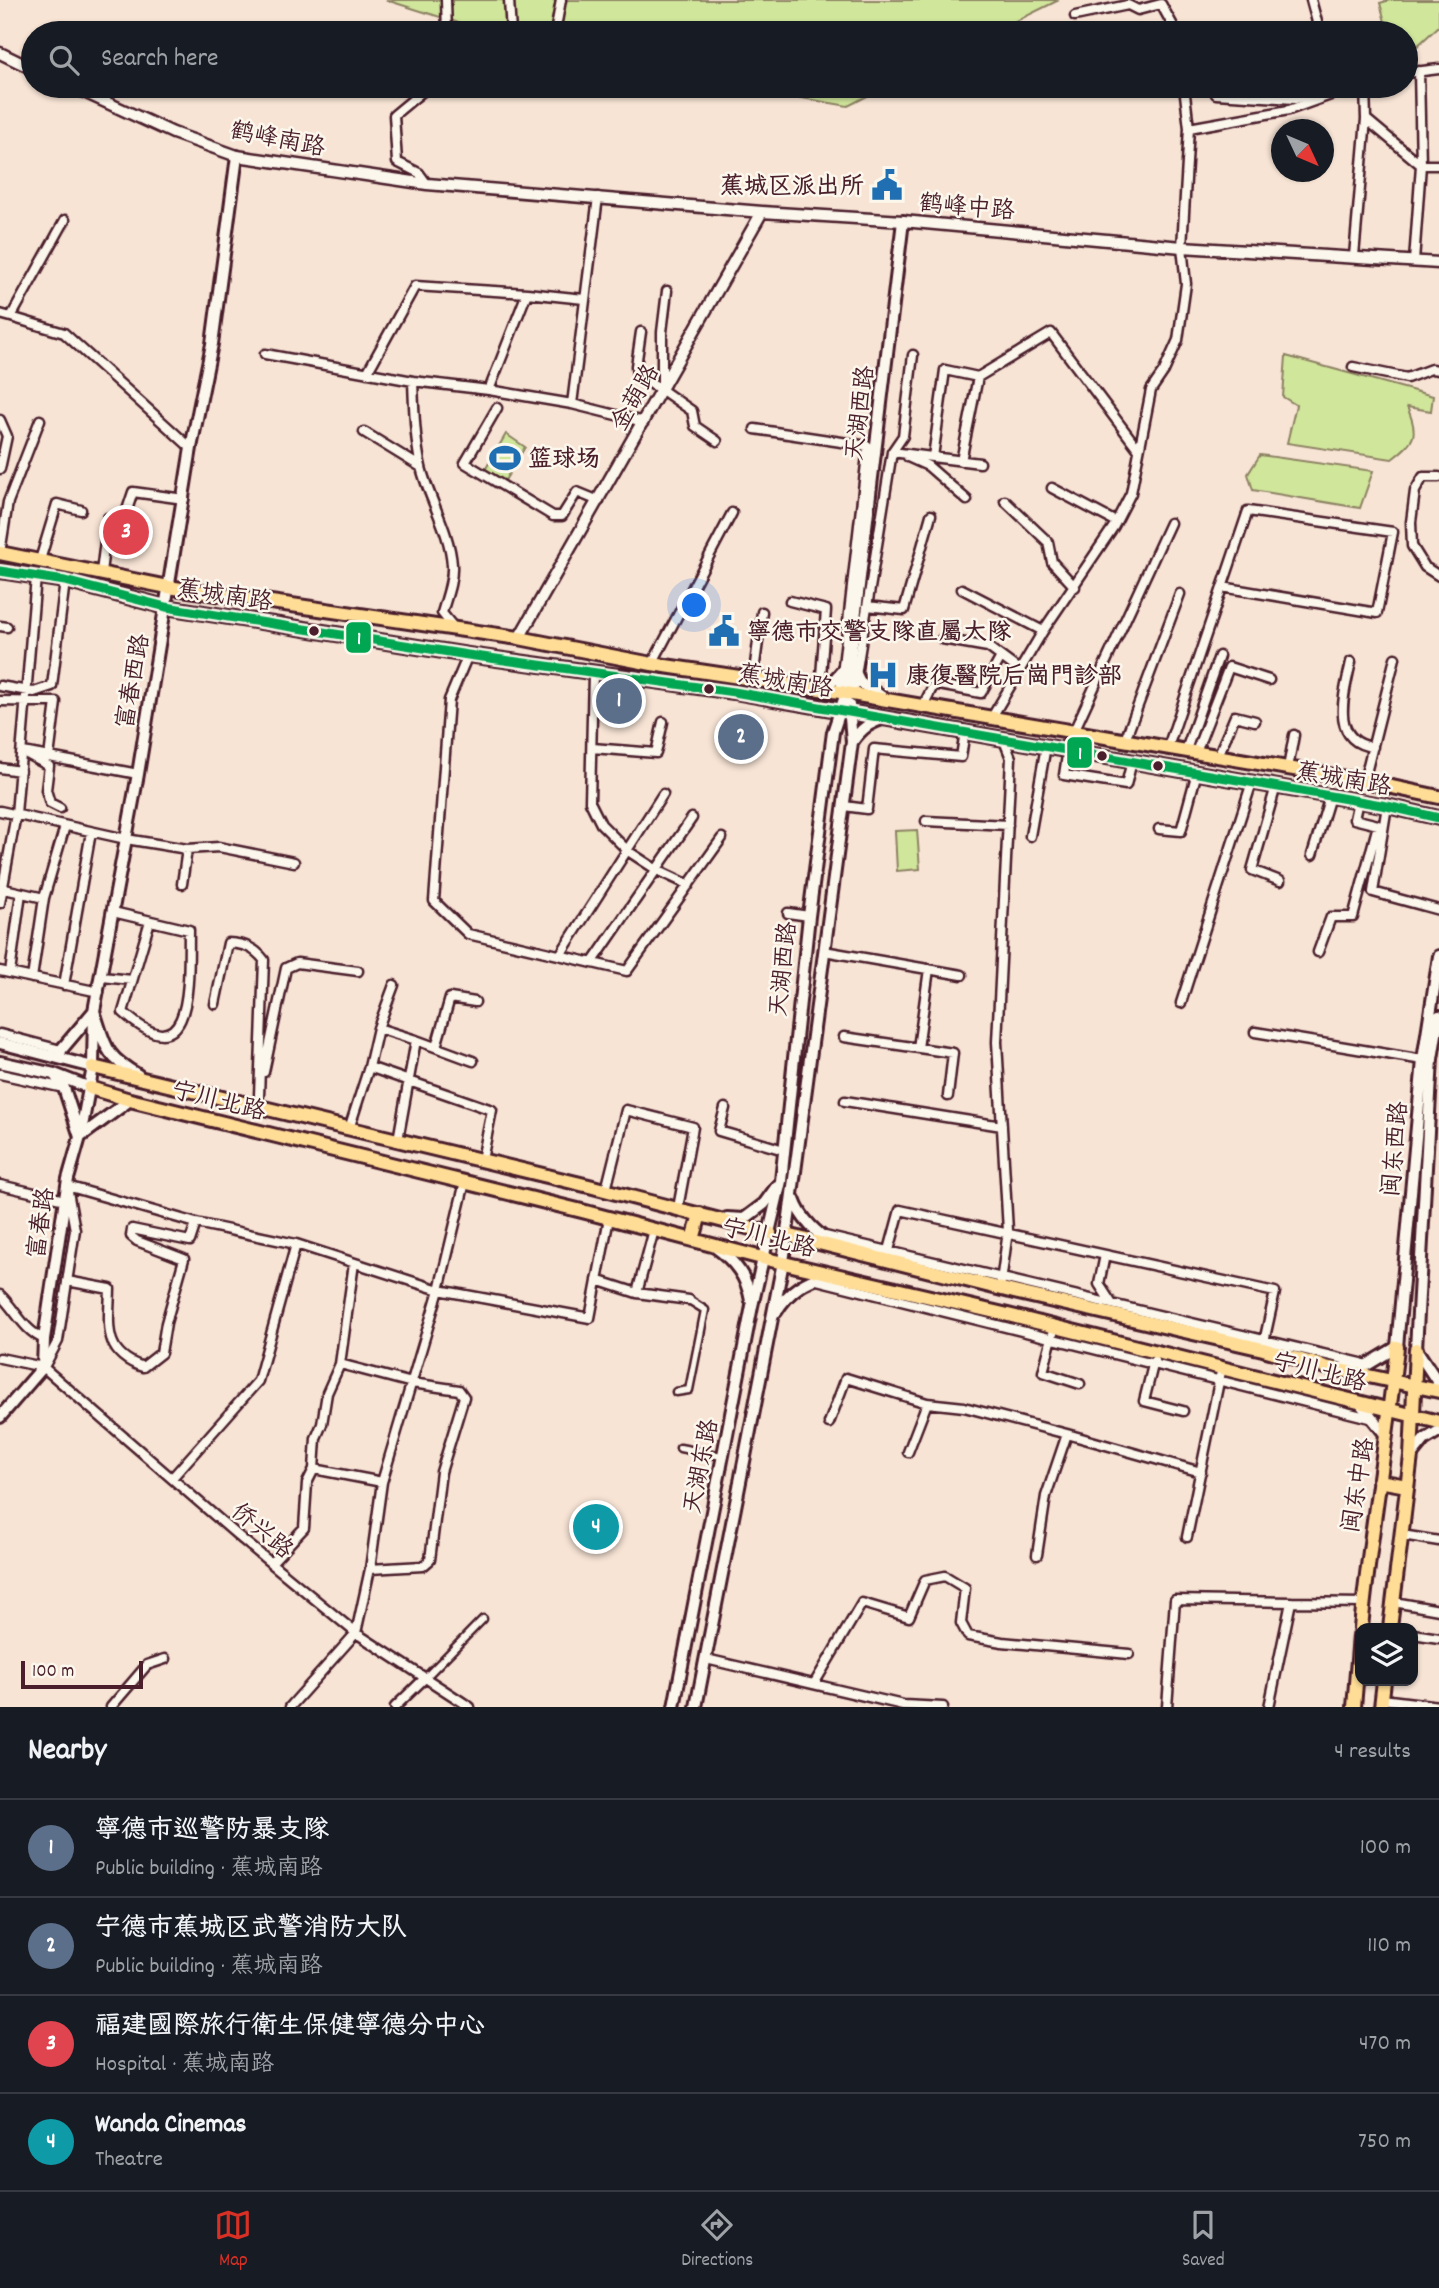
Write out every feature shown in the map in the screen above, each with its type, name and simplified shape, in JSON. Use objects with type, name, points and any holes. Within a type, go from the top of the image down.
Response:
[{"type":"main road","name":"富春西路","points":[[90,1087],[94,1012],[138,774],[191,448],[212,344],[237,156]]},
{"type":"main road","name":"天湖西路","points":[[846,693],[903,221]]},
{"type":"main road","name":"蕉城南路","points":[[0,553],[169,587],[519,638],[652,664],[846,693],[1168,747],[1364,781],[1439,797]]},
{"type":"main road","name":"蕉城南路","points":[[0,571],[65,581],[166,607],[887,717],[1387,806],[1439,818]]},
{"type":"main road","points":[[820,689],[850,662],[860,682],[887,700]]},
{"type":"main road","points":[[846,693],[846,711]]},
{"type":"main road","points":[[807,704],[824,711],[831,720],[833,732]]},
{"type":"main road","name":"天湖西路","points":[[769,1233],[781,1181],[809,916],[833,732],[846,711]]},
{"type":"main road","name":"天湖西路","points":[[787,1235],[852,742],[846,711]]},
{"type":"main road","points":[[852,742],[869,723],[887,717]]},
{"type":"main road","name":"闽东西路","points":[[1416,1349],[1439,956]]},
{"type":"main road","points":[[61,1054],[94,1012]]},
{"type":"main road","points":[[94,1012],[105,1045],[115,1061],[144,1078]]},
{"type":"main road","name":"闽东西路","points":[[1396,1347],[1431,1059],[1439,1016]]},
{"type":"main road","points":[[0,1043],[61,1054],[93,1066]]},
{"type":"main road","points":[[0,1062],[54,1074],[90,1087]]},
{"type":"main road","name":"宁川北路","points":[[93,1066],[258,1101],[349,1129],[606,1190],[769,1233],[787,1235],[864,1255],[888,1256],[1123,1317],[1264,1344],[1329,1368],[1439,1391]]},
{"type":"main road","points":[[54,1074],[64,1088],[80,1138],[130,1100]]},
{"type":"main road","name":"宁川北路","points":[[90,1087],[130,1100],[762,1258],[1055,1326],[1221,1374],[1320,1392],[1412,1415],[1438,1429]]},
{"type":"main road","name":"富春路","points":[[43,1367],[44,1339],[67,1186],[90,1087]]},
{"type":"main road","points":[[782,1168],[796,1170]]},
{"type":"main road","points":[[715,1217],[744,1219],[764,1204],[781,1181]]},
{"type":"main road","points":[[792,1194],[797,1211],[837,1248]]},
{"type":"main road","points":[[693,1240],[701,1214]]},
{"type":"main road","name":"天湖东路","points":[[674,1707],[752,1306],[769,1233]]},
{"type":"main road","name":"天湖东路","points":[[696,1707],[773,1320],[787,1235]]},
{"type":"main road","points":[[710,1244],[732,1259],[749,1290],[752,1306]]},
{"type":"main road","points":[[858,1280],[864,1255]]},
{"type":"main road","points":[[750,1321],[773,1320],[782,1302],[795,1288],[830,1273]]},
{"type":"main road","points":[[1320,1392],[1329,1368],[1367,1365],[1396,1347]]},
{"type":"main road","name":"闽东中路","points":[[1361,1623],[1396,1347]]},
{"type":"main road","points":[[1416,1349],[1439,1384]]},
{"type":"main road","name":"闽东中路","points":[[1391,1623],[1410,1456],[1416,1349]]},
{"type":"main road","points":[[0,1417],[43,1367]]},
{"type":"main road","points":[[1360,1402],[1386,1436]]},
{"type":"main road","points":[[1410,1456],[1438,1429]]},
{"type":"main road","points":[[1379,1481],[1407,1486]]},
{"type":"main road","points":[[1354,1707],[1356,1686]]},
{"type":"street","points":[[446,0],[447,21]]},
{"type":"street","points":[[509,0],[510,21]]},
{"type":"street","points":[[557,21],[561,0]]},
{"type":"street","points":[[1311,0],[1317,21]]},
{"type":"street","points":[[1075,16],[1128,5],[1138,10],[1161,4],[1170,21]]},
{"type":"street","points":[[0,53],[21,63]]},
{"type":"street","points":[[1414,261],[1421,165],[1419,71],[1439,69]]},
{"type":"street","name":"鹤峰南路","points":[[97,98],[173,133],[237,156],[427,184],[490,188]]},
{"type":"street","points":[[415,98],[394,115],[397,162],[419,173],[427,184]]},
{"type":"street","points":[[992,717],[1043,631],[1075,587],[1116,522],[1131,493],[1151,390],[1164,371],[1178,340],[1186,284],[1182,247],[1189,128],[1185,98]]},
{"type":"street","points":[[1279,98],[1299,98]]},
{"type":"street","points":[[1189,128],[1289,110],[1322,98]]},
{"type":"street","points":[[1354,257],[1366,119],[1365,98]]},
{"type":"street","points":[[1366,119],[1421,165],[1439,165]]},
{"type":"street","name":"鹤峰中路","points":[[490,188],[762,212],[903,221],[1182,247],[1439,263]]},
{"type":"street","points":[[572,404],[598,197]]},
{"type":"street","name":"金葫路","points":[[519,638],[762,212]]},
{"type":"street","points":[[12,317],[65,220]]},
{"type":"street","points":[[367,373],[415,286],[584,299]]},
{"type":"street","points":[[662,390],[662,332],[667,291]]},
{"type":"street","points":[[489,390],[527,293]]},
{"type":"street","points":[[0,314],[64,333],[191,448]]},
{"type":"street","points":[[641,332],[637,376],[692,411],[695,426],[717,441]]},
{"type":"street","points":[[933,457],[945,370],[978,377],[1051,333],[1139,450]]},
{"type":"street","points":[[265,354],[413,381],[572,404],[644,422]]},
{"type":"street","points":[[846,693],[856,675],[895,453],[903,436],[913,355]]},
{"type":"street","points":[[1353,367],[1407,378],[1431,369],[1439,370]]},
{"type":"street","points":[[961,461],[978,377]]},
{"type":"street","points":[[413,381],[421,467],[452,565],[450,586],[442,613],[455,629]]},
{"type":"street","points":[[498,408],[465,463],[553,516],[562,516],[577,492],[598,501]]},
{"type":"street","points":[[0,420],[7,436],[0,469]]},
{"type":"street","points":[[0,553],[8,502],[40,420]]},
{"type":"street","points":[[755,429],[868,446],[842,672],[846,693]]},
{"type":"street","points":[[364,432],[421,467]]},
{"type":"street","points":[[895,453],[980,463]]},
{"type":"street","points":[[895,453],[928,466],[967,500]]},
{"type":"street","points":[[1439,477],[1423,477],[1415,491],[1411,522],[1412,546],[1425,567],[1439,576]]},
{"type":"street","points":[[1052,488],[1116,522]]},
{"type":"street","points":[[101,572],[108,518],[125,516],[133,492],[184,499]]},
{"type":"street","points":[[1005,500],[1048,542],[1052,562],[1075,587]]},
{"type":"street","points":[[40,560],[57,504],[81,510]]},
{"type":"street","points":[[1168,747],[1222,587],[1248,511],[1393,532],[1377,613],[1222,587]]},
{"type":"street","points":[[652,664],[732,513]]},
{"type":"street","points":[[867,606],[904,610],[931,515]]},
{"type":"street","points":[[1074,731],[1170,523]]},
{"type":"street","points":[[0,903],[16,814],[23,752],[36,577]]},
{"type":"street","points":[[0,686],[34,692],[52,686],[65,581]]},
{"type":"street","points":[[962,589],[1043,631]]},
{"type":"street","points":[[1125,740],[1180,594]]},
{"type":"street","points":[[790,601],[826,610],[820,689]]},
{"type":"street","points":[[752,679],[762,612]]},
{"type":"street","points":[[942,639],[988,647],[1019,670]]},
{"type":"street","points":[[468,655],[450,700],[434,901],[468,933],[627,971],[722,838]]},
{"type":"street","points":[[1191,751],[1219,656]]},
{"type":"street","points":[[923,706],[934,684],[981,693],[1001,657]]},
{"type":"street","points":[[1364,781],[1395,658]]},
{"type":"street","points":[[1351,662],[1341,715],[1350,735],[1360,745],[1373,747]]},
{"type":"street","points":[[1191,751],[1228,667],[1269,680]]},
{"type":"street","points":[[593,674],[590,802],[601,824],[628,851],[657,870],[689,885]]},
{"type":"street","points":[[0,701],[56,702],[49,757]]},
{"type":"street","points":[[1219,756],[1235,716],[1255,720]]},
{"type":"street","points":[[592,748],[656,752],[663,722]]},
{"type":"street","points":[[844,806],[867,809],[874,749],[961,757],[965,731]]},
{"type":"street","points":[[1288,768],[1294,735]]},
{"type":"street","points":[[1003,738],[1011,758],[998,1042],[1007,1234],[1001,1284],[1111,1303],[1264,1344],[1367,1365]]},
{"type":"street","points":[[1030,836],[1046,746]]},
{"type":"street","points":[[1068,749],[1064,775],[1126,785],[1132,761]]},
{"type":"street","points":[[23,752],[138,774]]},
{"type":"street","points":[[23,752],[49,766],[46,790],[50,803],[60,808]]},
{"type":"street","points":[[0,768],[20,771]]},
{"type":"street","points":[[1159,829],[1181,831],[1198,772]]},
{"type":"street","points":[[1181,1003],[1252,782]]},
{"type":"street","points":[[1276,786],[1252,870],[1280,881]]},
{"type":"street","points":[[561,956],[663,794]]},
{"type":"street","points":[[1311,855],[1330,796]]},
{"type":"street","points":[[1318,952],[1331,917],[1353,917],[1375,838],[1378,824],[1354,819],[1358,801]]},
{"type":"street","points":[[1387,806],[1373,892],[1439,910]]},
{"type":"street","points":[[0,811],[126,839],[187,849],[219,847],[294,862]]},
{"type":"street","points":[[592,963],[692,818]]},
{"type":"street","points":[[926,821],[1008,825]]},
{"type":"street","points":[[32,978],[44,898],[65,826]]},
{"type":"street","points":[[64,985],[91,832]]},
{"type":"street","points":[[182,884],[187,849]]},
{"type":"street","points":[[1,889],[44,898]]},
{"type":"street","points":[[10,973],[21,893]]},
{"type":"street","points":[[113,912],[150,920],[189,930],[187,1003],[179,1025],[173,1031],[161,1034],[140,1028],[123,1012],[150,920]]},
{"type":"street","points":[[788,913],[809,916]]},
{"type":"street","points":[[215,1003],[228,943],[244,944],[257,951],[264,960],[258,1101]]},
{"type":"street","points":[[824,951],[962,975]]},
{"type":"street","points":[[258,1101],[286,968],[297,962],[358,971]]},
{"type":"street","points":[[918,1048],[929,969]]},
{"type":"street","points":[[0,971],[99,992]]},
{"type":"street","points":[[102,978],[132,980]]},
{"type":"street","points":[[349,1129],[369,1067],[378,1028],[394,985]]},
{"type":"street","points":[[436,1047],[450,998],[475,1002]]},
{"type":"street","points":[[378,1028],[473,1061]]},
{"type":"street","points":[[1255,1032],[1431,1059]]},
{"type":"street","points":[[0,1034],[61,1054]]},
{"type":"street","points":[[844,1037],[953,1053],[948,1096]]},
{"type":"street","points":[[398,1140],[416,1040]]},
{"type":"street","points":[[369,1067],[492,1110],[482,1160]]},
{"type":"street","points":[[0,1074],[64,1088]]},
{"type":"street","points":[[845,1101],[1002,1126]]},
{"type":"street","points":[[725,1108],[719,1131],[784,1150]]},
{"type":"street","points":[[606,1190],[626,1110],[693,1127],[678,1208]]},
{"type":"street","points":[[290,1707],[356,1633],[370,1569],[382,1482],[439,1290],[465,1182]]},
{"type":"street","points":[[0,1185],[65,1200]]},
{"type":"street","points":[[0,1358],[43,1367],[58,1341],[75,1230],[67,1186],[196,1223],[296,1244],[439,1290],[590,1318],[609,1218]]},
{"type":"street","points":[[820,1235],[888,1256],[900,1210],[1275,1292],[1264,1344]]},
{"type":"street","points":[[67,1281],[110,1289],[109,1327],[114,1345],[119,1356],[143,1367],[161,1353],[166,1323],[184,1259],[137,1241],[131,1236],[132,1230],[190,1241],[196,1223]]},
{"type":"street","points":[[637,1293],[654,1230]]},
{"type":"street","points":[[172,1478],[258,1381],[296,1244]]},
{"type":"street","points":[[1105,1255],[1099,1284],[1123,1317]]},
{"type":"street","points":[[271,1563],[304,1528],[307,1509],[304,1496],[314,1469],[316,1438],[323,1424],[327,1393],[340,1364],[354,1263]]},
{"type":"street","points":[[813,1279],[1051,1340],[1155,1357],[1144,1401],[1183,1411]]},
{"type":"street","points":[[597,1280],[637,1293],[689,1300],[705,1310],[689,1390],[676,1392]]},
{"type":"street","points":[[0,1295],[20,1321],[33,1334],[44,1339]]},
{"type":"street","points":[[1055,1326],[1043,1373],[1080,1384]]},
{"type":"street","points":[[340,1364],[412,1383],[459,1390],[464,1397],[440,1472],[430,1560],[423,1566],[370,1569]]},
{"type":"street","name":"侨兴路","points":[[43,1367],[356,1633],[470,1707]]},
{"type":"street","points":[[1187,1537],[1221,1374],[1374,1419]]},
{"type":"street","points":[[829,1423],[846,1378],[928,1404],[964,1407],[1067,1433],[1201,1472]]},
{"type":"street","points":[[908,1452],[928,1404]]},
{"type":"street","points":[[1037,1555],[1046,1496],[1067,1433]]},
{"type":"street","points":[[680,1448],[722,1456]]},
{"type":"street","points":[[314,1469],[382,1482]]},
{"type":"street","points":[[1402,1535],[1439,1541]]},
{"type":"street","points":[[814,1684],[862,1603],[909,1617],[925,1580],[945,1576],[965,1588],[961,1623],[968,1636],[1002,1642],[1129,1654]]},
{"type":"street","points":[[1167,1707],[1175,1600],[1363,1603]]},
{"type":"street","points":[[1269,1707],[1291,1602]]},
{"type":"street","points":[[1394,1602],[1439,1610]]},
{"type":"street","points":[[395,1707],[483,1619]]},
{"type":"street","points":[[1418,1635],[1439,1638]]},
{"type":"street","points":[[111,1707],[147,1665],[165,1659]]},
{"type":"street","points":[[706,1659],[903,1705],[943,1707]]},
{"type":"street","points":[[1381,1703],[1439,1706]]},
{"type":"green space","points":[[386,0],[1059,0],[1016,21],[453,21]]},
{"type":"green space","points":[[1390,0],[1439,0],[1439,26],[1418,45],[1418,21],[1385,21],[1380,3]]},
{"type":"green space","points":[[801,98],[864,98],[848,106]]},
{"type":"green space","points":[[1286,356],[1433,396],[1431,411],[1407,407],[1413,424],[1413,436],[1406,447],[1392,459],[1287,443],[1296,405],[1283,397]]},
{"type":"green space","name":"篮球场","points":[[506,434],[525,447],[504,482],[485,470]]},
{"type":"green space","points":[[1260,455],[1373,471],[1360,508],[1253,490],[1248,474]]},
{"type":"green space","points":[[917,830],[920,869],[897,871],[895,831]]},
{"type":"transit line","name":"1","points":[[0,571],[65,581],[166,607],[468,655],[734,692],[1387,806],[1439,818]]},
{"type":"place","name":"蕉城区派出所","points":[[887,185]]},
{"type":"place","name":"篮球场","points":[[505,458]]},
{"type":"place","name":"福建國際旅行衛生保健寧德分中心","points":[[126,532]]},
{"type":"place","name":"寧德市交警支隊直屬大隊","points":[[724,631]]},
{"type":"place","name":"康復醫院后崗門診部","points":[[883,675]]},
{"type":"place","name":"寧德市巡警防暴支隊","points":[[619,701]]},
{"type":"place","name":"宁德市蕉城区武警消防大队","points":[[741,737]]},
{"type":"place","name":"Wanda Cinemas","points":[[596,1527]]}]
